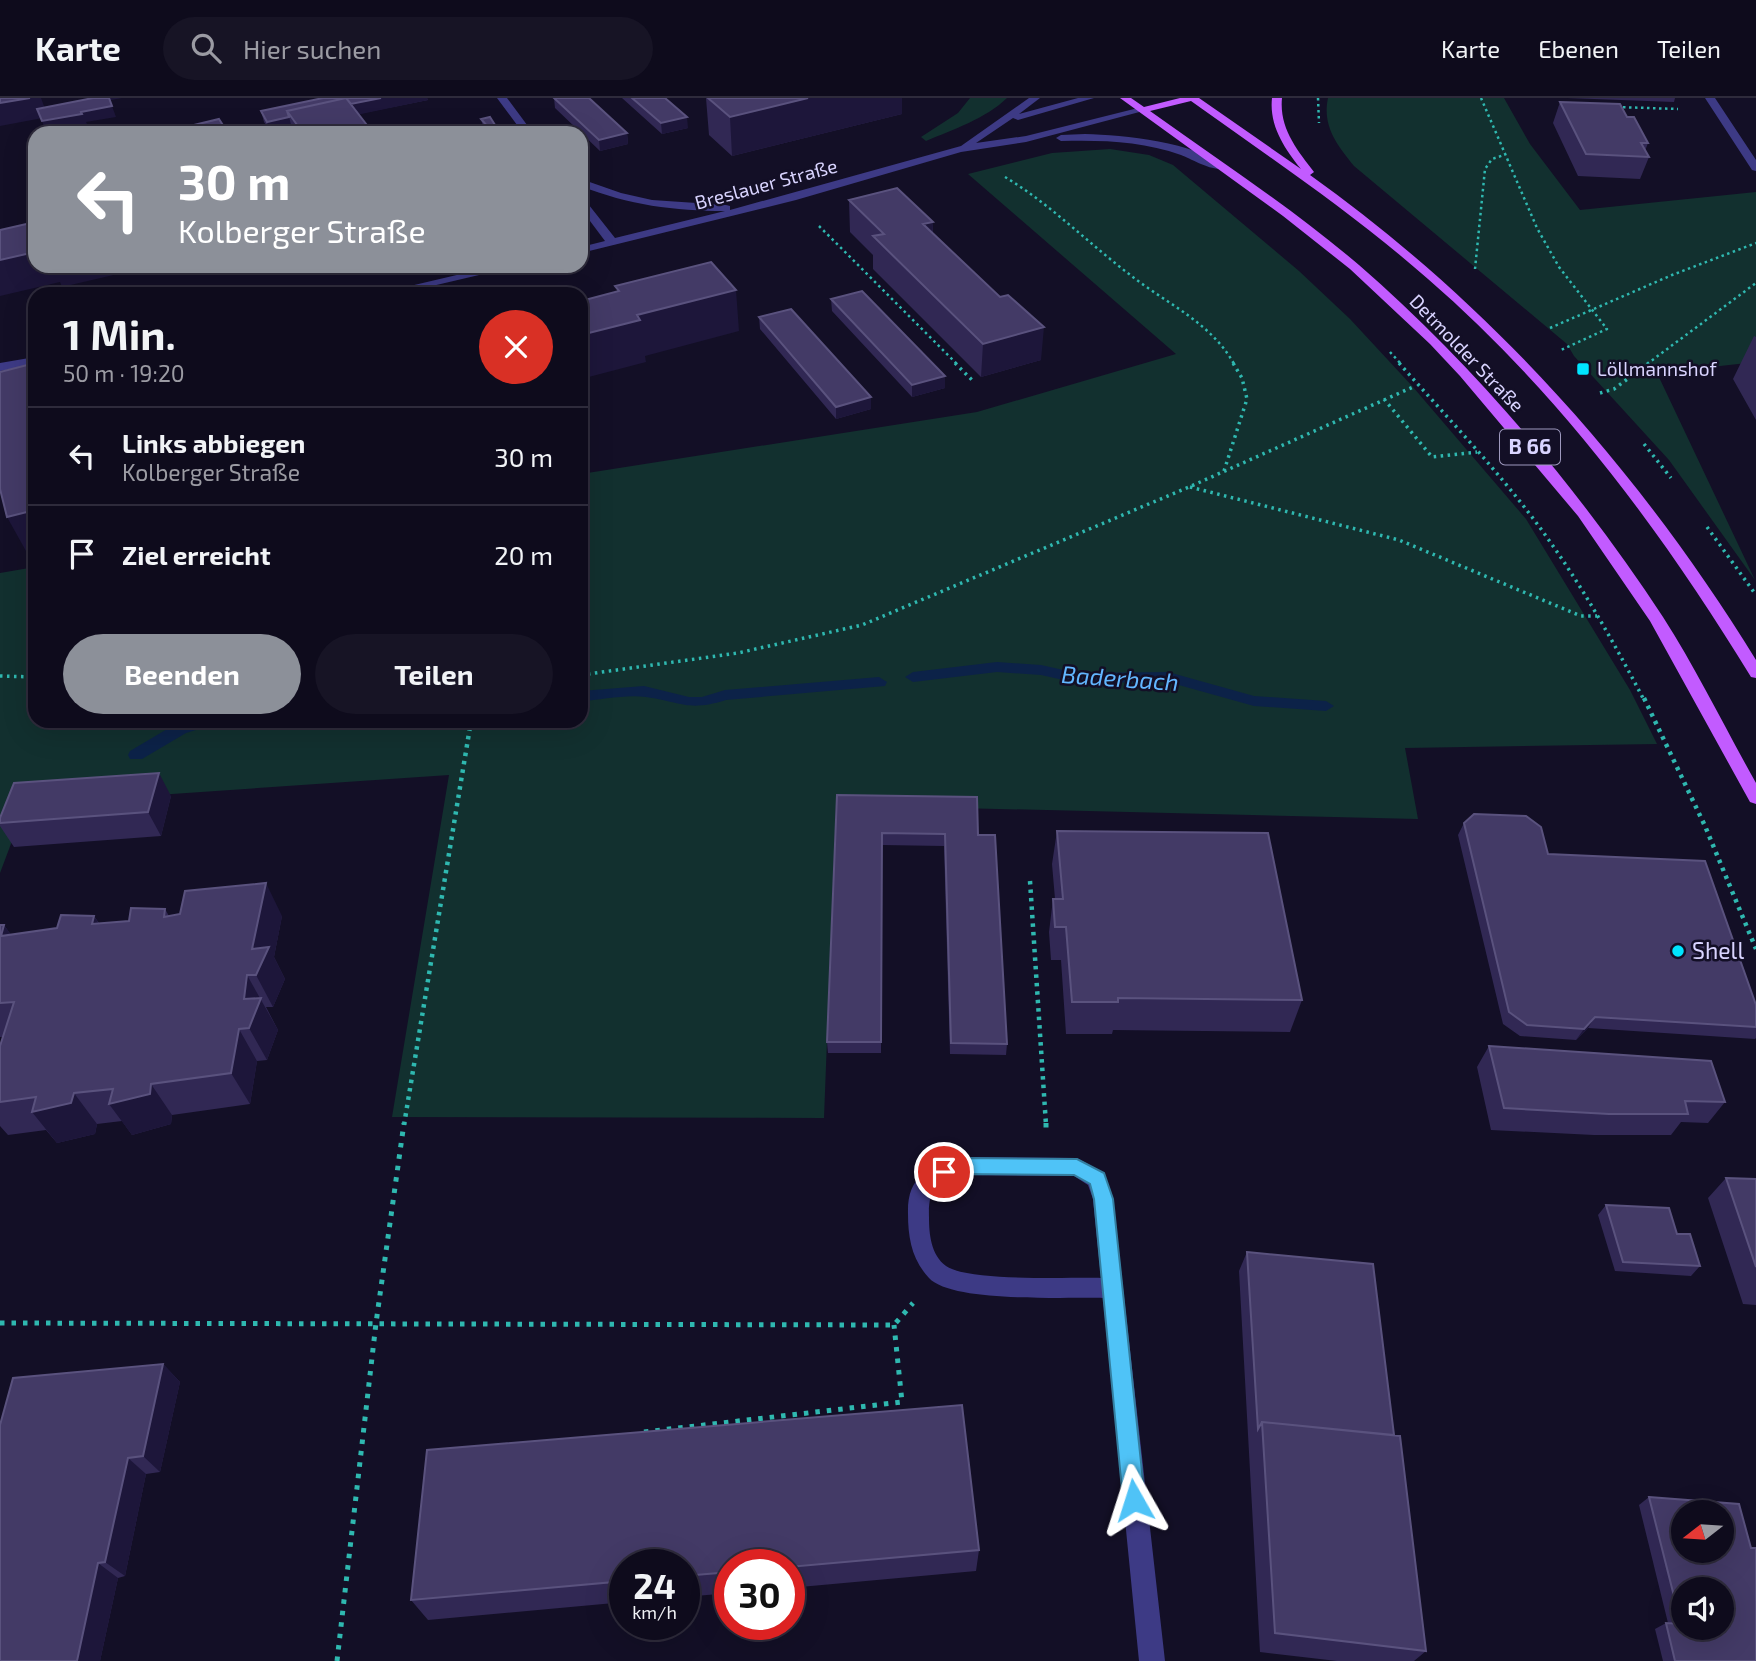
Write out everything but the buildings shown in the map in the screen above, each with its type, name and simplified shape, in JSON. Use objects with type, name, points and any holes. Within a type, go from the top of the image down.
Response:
[{"type":"main road","name":"Detmolder Straße","points":[[1125,98],[1287,214],[1354,267],[1434,341],[1529,446],[1583,513],[1657,620],[1756,798]]},
{"type":"main road","name":"Detmolder Straße","points":[[1142,110],[1193,98],[1325,190],[1427,273],[1573,418],[1663,530],[1724,618],[1756,673]]},
{"type":"main road","points":[[1277,98],[1275,106],[1283,131],[1299,161],[1325,190]]},
{"type":"street","points":[[502,98],[523,126]]},
{"type":"street","name":"Breslauer Straße","points":[[960,149],[1005,121],[1035,98]]},
{"type":"street","name":"Breslauer Straße","points":[[1005,121],[1089,98]]},
{"type":"street","points":[[1710,98],[1756,168]]},
{"type":"street","name":"Breslauer Straße","points":[[588,248],[792,198],[960,149],[1026,139],[1142,110]]},
{"type":"street","name":"Breslauer Straße","points":[[1026,139],[1113,136],[1150,141],[1185,151],[1221,167]]},
{"type":"street","points":[[588,185],[619,197],[653,204],[688,208],[758,207]]},
{"type":"street","points":[[588,211],[613,243]]},
{"type":"street","points":[[414,287],[480,273]]},
{"type":"street","points":[[0,367],[28,362]]},
{"type":"street","points":[[1112,1288],[972,1285],[938,1273],[919,1243],[918,1199],[930,1178],[959,1166],[1077,1167],[1097,1179],[1104,1199],[1152,1661]]},
{"type":"path","points":[[1481,98],[1504,155],[1559,267],[1607,329],[1559,351]]},
{"type":"path","points":[[1611,107],[1718,110]]},
{"type":"path","points":[[960,149],[1025,189],[1130,275],[1212,333],[1228,353],[1242,378],[1247,398],[1224,472]]},
{"type":"path","points":[[1474,275],[1485,169],[1492,159],[1504,155]]},
{"type":"path","points":[[792,198],[974,382]]},
{"type":"path","points":[[1550,328],[1756,243]]},
{"type":"path","points":[[1600,393],[1614,389],[1756,283]]},
{"type":"path","points":[[1384,346],[1552,543],[1620,653],[1697,804],[1722,859],[1756,949]]},
{"type":"path","points":[[588,674],[738,653],[862,625],[1224,472],[1413,387]]},
{"type":"path","points":[[1384,399],[1432,457],[1477,452]]},
{"type":"path","points":[[1189,487],[1399,540],[1581,616],[1597,616]]},
{"type":"path","points":[[0,677],[28,677]]},
{"type":"path","points":[[337,1661],[376,1324],[406,1109],[470,728]]},
{"type":"path","points":[[1030,881],[1048,1167]]},
{"type":"path","points":[[633,1433],[902,1402],[894,1325],[938,1273]]},
{"type":"path","points":[[0,1322],[894,1325]]},
{"type":"green space","points":[[970,98],[1007,98],[969,123],[926,141],[921,137],[958,113]]},
{"type":"green space","points":[[1328,98],[1504,98],[1530,144],[1580,210],[1756,192],[1756,362],[1657,373],[1755,580],[1669,460],[1574,356],[1567,344],[1354,166],[1332,135],[1327,117]]},
{"type":"green space","points":[[1110,149],[1149,155],[1173,165],[1299,271],[1350,319],[1413,387],[1526,519],[1630,690],[1657,744],[1405,748],[1418,819],[836,805],[824,1118],[392,1117],[449,775],[26,804],[0,873],[0,573],[28,568],[28,728],[588,728],[588,473],[977,412],[1176,354],[968,174],[1052,153]]},
{"type":"waterway","name":"Baderbach","points":[[913,677],[997,667],[1041,670],[1077,678],[1168,677],[1254,701],[1326,706]]},
{"type":"waterway","name":"Baderbach","points":[[588,695],[644,691],[689,702],[702,702],[725,695],[879,682]]},
{"type":"waterway","name":"Baderbach","points":[[136,755],[183,728]]},
{"type":"place","name":"Löllmannshof","points":[[1583,369]]},
{"type":"place","name":"Shell","points":[[1678,951]]},
{"type":"route","points":[[944,1172],[959,1166],[1077,1167],[1097,1179],[1104,1199],[1134,1500]]}]
